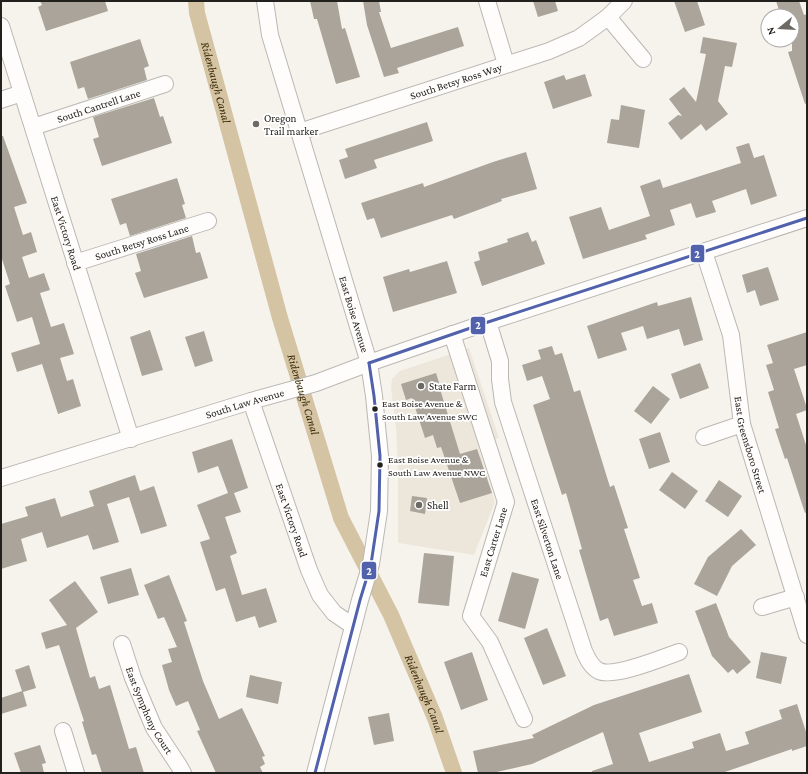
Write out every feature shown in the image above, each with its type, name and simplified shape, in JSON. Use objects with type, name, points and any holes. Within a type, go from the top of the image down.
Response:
[{"type":"street","name":"East Boise Avenue","points":[[265,1],[270,35],[369,363],[380,456],[379,511],[371,564],[353,626],[315,773]]},
{"type":"street","points":[[487,1],[506,64]]},
{"type":"street","name":"South Betsy Ross Way","points":[[299,132],[549,50],[579,38],[608,17],[624,1]]},
{"type":"street","points":[[608,17],[642,59]]},
{"type":"street","name":"East Victory Road","points":[[1,26],[131,439]]},
{"type":"street","name":"South Cantrell Lane","points":[[33,128],[165,84]]},
{"type":"street","points":[[1,100],[22,94]]},
{"type":"street","name":"South Law Avenue","points":[[1,478],[251,401],[316,383],[452,334],[807,218]]},
{"type":"street","name":"South Betsy Ross Lane","points":[[75,263],[208,221]]},
{"type":"street","name":"East Greensboro Street","points":[[704,252],[731,335],[742,424],[807,635]]},
{"type":"street","name":"East Silverton Lane","points":[[488,322],[500,361],[500,379],[503,402],[582,644],[590,662],[598,671],[608,673],[620,672],[679,652]]},
{"type":"street","name":"East Carter Lane","points":[[452,334],[506,502],[471,616],[490,642],[524,719]]},
{"type":"street","name":"East Victory Road","points":[[251,401],[309,570],[320,594],[334,613],[353,626]]},
{"type":"street","points":[[704,437],[742,424]]},
{"type":"street","points":[[762,607],[796,597]]},
{"type":"street","name":"East Symphony Court","points":[[122,644],[133,678],[154,728],[180,766],[183,773]]},
{"type":"street","points":[[63,732],[76,773]]},
{"type":"shaded area","points":[[469,348],[499,438],[478,445],[495,502],[474,555],[398,543],[398,467],[396,428],[391,388],[392,379],[400,371]]},
{"type":"building","points":[[40,1],[105,1],[108,11],[46,31],[38,7],[42,5]]},
{"type":"building","points":[[310,1],[337,1],[342,29],[345,28],[360,77],[336,84],[317,19],[314,19]]},
{"type":"building","points":[[363,1],[379,1],[381,12],[379,12],[391,48],[458,27],[464,46],[397,68],[399,73],[384,77],[367,25]]},
{"type":"building","points":[[533,1],[555,1],[558,11],[538,17]]},
{"type":"building","points":[[674,1],[697,1],[705,25],[685,32]]},
{"type":"building","points":[[776,1],[799,1],[804,15],[807,14],[807,103],[805,104],[788,52],[792,51],[792,48],[800,48],[800,8],[778,8]]},
{"type":"building","points":[[703,37],[737,43],[732,67],[725,66],[718,101],[728,114],[706,131],[701,124],[681,140],[668,123],[678,115],[682,116],[669,99],[684,87],[696,102],[706,54],[700,53]]},
{"type":"building","points":[[140,39],[149,66],[144,68],[147,80],[88,99],[84,87],[78,89],[70,62]]},
{"type":"building","points":[[585,74],[592,96],[553,109],[544,82],[564,75],[566,80]]},
{"type":"building","points":[[154,98],[160,117],[163,116],[172,143],[102,166],[93,139],[99,137],[93,117]]},
{"type":"building","points":[[621,105],[645,110],[639,148],[607,143],[611,119],[619,120]]},
{"type":"building","points":[[427,122],[433,141],[374,160],[377,168],[345,179],[339,160],[348,157],[345,149]]},
{"type":"building","points":[[1,136],[3,136],[27,203],[14,207],[23,235],[31,232],[37,252],[22,257],[29,278],[44,273],[50,290],[40,293],[51,327],[64,323],[74,354],[60,358],[67,381],[73,379],[81,406],[58,414],[42,364],[17,372],[11,353],[40,344],[32,317],[17,322],[5,286],[10,284],[1,256]]},
{"type":"building","points":[[749,143],[754,158],[764,155],[777,196],[751,205],[746,189],[712,201],[716,212],[696,218],[691,203],[670,210],[675,225],[645,235],[647,239],[583,259],[569,217],[601,207],[609,230],[650,216],[640,186],[660,179],[663,188],[741,163],[736,147]]},
{"type":"building","points":[[526,152],[537,189],[501,199],[502,201],[454,219],[452,215],[381,238],[374,218],[367,220],[361,203],[423,183],[424,187],[493,162]]},
{"type":"building","points":[[177,178],[185,204],[182,205],[186,218],[130,236],[126,223],[120,225],[111,199]]},
{"type":"building","points":[[528,232],[532,242],[536,240],[545,264],[482,286],[474,262],[480,260],[478,252],[508,242],[507,239]]},
{"type":"building","points":[[192,236],[196,253],[200,252],[208,278],[144,298],[135,273],[141,271],[136,254]]},
{"type":"building","points":[[447,261],[457,293],[393,312],[383,277],[409,269],[410,272]]},
{"type":"building","points":[[768,267],[779,300],[760,306],[755,290],[747,293],[742,275]]},
{"type":"building","points":[[691,297],[703,340],[684,346],[679,329],[647,339],[643,326],[621,333],[627,350],[598,359],[587,326],[657,302],[658,306]]},
{"type":"building","points":[[150,330],[163,370],[142,376],[130,337]]},
{"type":"building","points":[[204,331],[213,361],[195,367],[185,337]]},
{"type":"building","points":[[807,332],[807,365],[794,369],[807,408],[807,410],[796,414],[807,448],[807,512],[805,513],[787,458],[785,459],[775,429],[779,428],[768,392],[774,390],[766,365],[773,363],[767,345]]},
{"type":"building","points":[[552,346],[555,355],[562,353],[574,392],[580,390],[610,487],[614,485],[628,528],[624,529],[640,578],[633,580],[642,606],[652,603],[658,623],[614,636],[608,618],[600,621],[579,550],[582,549],[566,493],[562,495],[533,405],[550,399],[542,376],[527,381],[522,365],[541,359],[538,350]]},
{"type":"building","points":[[700,363],[709,388],[680,399],[671,374]]},
{"type":"building","points":[[436,373],[460,454],[477,449],[492,493],[460,503],[441,447],[437,448],[433,435],[425,438],[412,398],[406,400],[401,384]]},
{"type":"building","points":[[653,386],[670,399],[651,424],[634,411]]},
{"type":"building","points":[[660,432],[670,462],[649,469],[639,439]]},
{"type":"building","points":[[232,439],[248,488],[234,493],[241,512],[225,517],[237,553],[230,556],[242,595],[266,588],[277,622],[259,628],[255,616],[236,622],[225,588],[216,591],[200,542],[210,539],[197,505],[228,493],[218,466],[198,473],[192,452]]},
{"type":"building","points":[[672,472],[698,491],[685,509],[659,490]]},
{"type":"building","points":[[135,475],[140,491],[154,486],[167,526],[141,534],[129,497],[107,504],[119,542],[93,550],[88,535],[47,548],[42,532],[21,539],[27,561],[1,569],[1,524],[28,516],[25,507],[55,498],[61,517],[94,506],[89,491]]},
{"type":"building","points":[[719,480],[742,496],[728,517],[705,501]]},
{"type":"building","name":"Shell","points":[[412,496],[427,498],[425,514],[410,511]]},
{"type":"building","points":[[741,529],[756,545],[732,566],[717,596],[694,584],[708,557]]},
{"type":"building","points":[[424,553],[454,556],[449,606],[418,603]]},
{"type":"building","points":[[131,568],[139,595],[108,604],[100,577]]},
{"type":"building","points":[[512,572],[539,579],[525,629],[498,621]]},
{"type":"building","points":[[169,575],[187,621],[184,622],[203,681],[219,719],[242,708],[265,756],[262,757],[265,764],[260,767],[263,773],[216,773],[197,731],[200,730],[188,701],[176,706],[169,690],[162,665],[172,662],[168,649],[177,647],[164,617],[158,619],[144,585]]},
{"type":"building","points":[[75,581],[98,612],[76,628],[90,678],[95,676],[99,689],[110,685],[129,749],[136,747],[144,773],[102,773],[96,754],[92,755],[82,722],[84,721],[59,645],[46,649],[41,633],[67,625],[49,600]]},
{"type":"building","points":[[716,603],[729,637],[751,662],[737,674],[733,669],[728,673],[712,656],[695,611]]},
{"type":"building","points":[[547,628],[566,676],[543,685],[524,638]]},
{"type":"building","points":[[472,652],[488,700],[461,710],[444,662]]},
{"type":"building","points":[[761,652],[787,657],[781,684],[756,678]]},
{"type":"building","points":[[29,665],[36,688],[23,692],[27,706],[1,714],[1,698],[22,691],[15,670]]},
{"type":"building","points":[[689,674],[702,712],[639,733],[649,762],[694,748],[692,742],[720,733],[726,751],[749,744],[745,732],[782,719],[779,710],[797,704],[807,735],[807,746],[792,751],[792,749],[722,773],[592,773],[592,771],[613,764],[603,732],[532,764],[492,773],[478,773],[473,751],[534,738],[532,735],[594,705]]},
{"type":"building","points":[[250,675],[282,682],[278,704],[246,697]]},
{"type":"building","points":[[389,713],[394,741],[374,745],[368,717]]},
{"type":"building","points":[[40,745],[46,763],[42,764],[44,773],[21,773],[14,753]]},
{"type":"waterway","name":"Ridenbaugh Canal","points":[[196,1],[197,13],[280,318],[341,518],[391,615],[435,718],[454,773]]},
{"type":"transit line","name":"2","points":[[369,363],[488,322],[807,218]]},
{"type":"transit line","name":"2","points":[[315,773],[360,600],[371,564],[379,511],[380,456],[369,363]]},
{"type":"place","name":"Oregon Trail marker","points":[[256,124]]},
{"type":"place","name":"State Farm","points":[[421,386]]},
{"type":"place","name":"East Boise Avenue & South Law Avenue SWC","points":[[375,409]]},
{"type":"place","name":"East Boise Avenue & South Law Avenue NWC","points":[[380,465]]},
{"type":"place","name":"Shell","points":[[419,505]]}]
